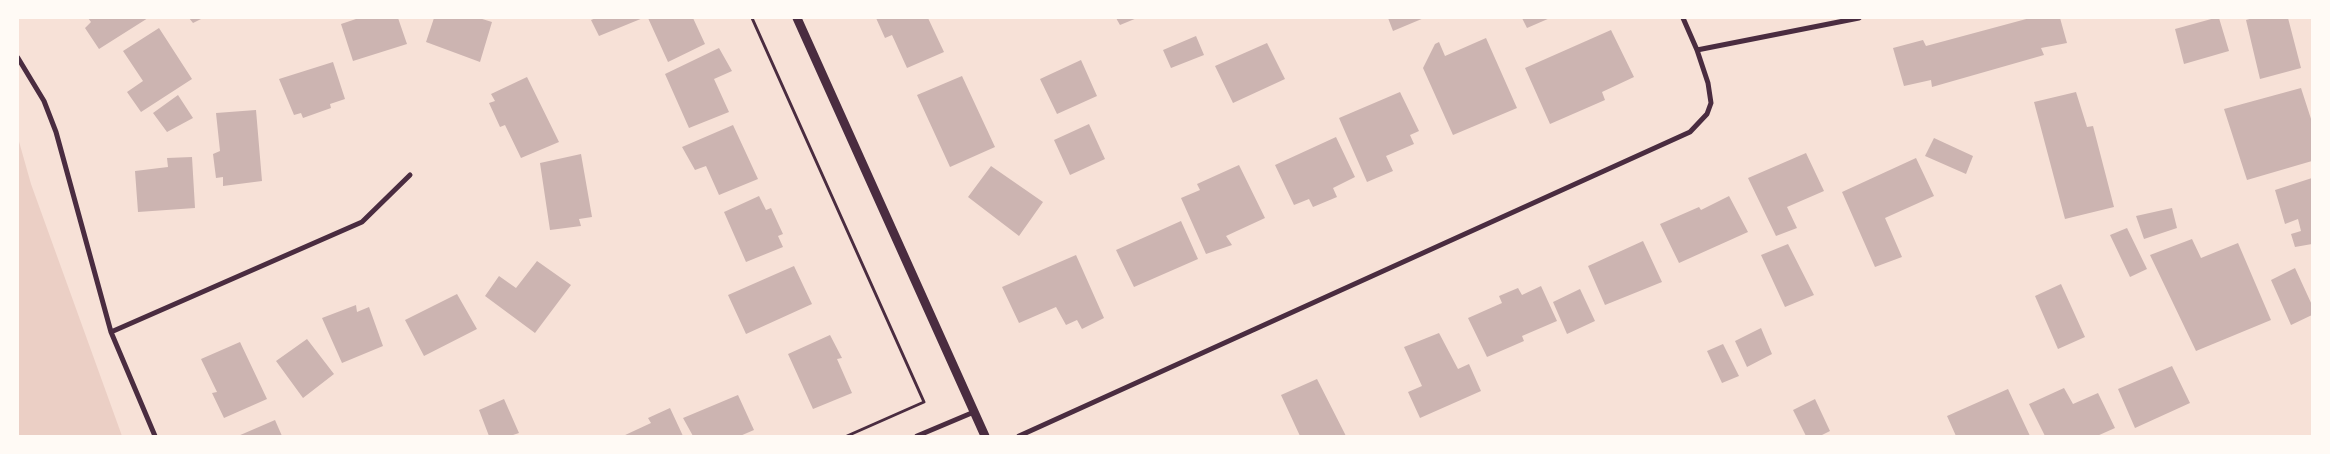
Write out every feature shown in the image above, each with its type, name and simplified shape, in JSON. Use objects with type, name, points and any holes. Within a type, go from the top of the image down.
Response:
[{"type":"street","points":[[797,18],[985,436]]},
{"type":"street","points":[[1019,436],[1676,140],[1690,132],[1701,122],[1711,103],[1708,83],[1697,50],[1683,18]]},
{"type":"street","points":[[1697,50],[1859,18]]},
{"type":"street","points":[[18,58],[44,100],[56,132],[111,332],[155,436]]},
{"type":"street","points":[[111,332],[362,222],[410,175]]},
{"type":"street","points":[[917,436],[974,412]]},
{"type":"path","points":[[752,18],[924,402],[847,436]]},
{"type":"shaded area","points":[[18,138],[31,184],[122,436],[18,436]]},
{"type":"building","points":[[88,18],[148,18],[99,49],[85,28],[91,22]]},
{"type":"building","points":[[189,18],[203,18],[193,23]]},
{"type":"building","points":[[359,18],[398,18],[407,44],[353,61],[341,24]]},
{"type":"building","points":[[434,18],[479,18],[492,22],[480,62],[426,42]]},
{"type":"building","points":[[596,18],[643,18],[599,36],[591,20]]},
{"type":"building","points":[[648,18],[693,18],[705,44],[668,62]]},
{"type":"building","points":[[876,18],[928,18],[944,52],[907,68],[892,35],[885,38]]},
{"type":"building","points":[[1116,18],[1137,18],[1120,25]]},
{"type":"building","points":[[1388,18],[1424,18],[1393,31]]},
{"type":"building","points":[[1522,18],[1550,18],[1527,28]]},
{"type":"building","points":[[2030,18],[2060,18],[2067,43],[2041,48],[2044,55],[1932,87],[1931,80],[1904,86],[1893,48],[1923,40],[1926,46]]},
{"type":"building","points":[[2219,18],[2229,51],[2184,64],[2175,29]]},
{"type":"building","points":[[2253,18],[2288,18],[2301,68],[2260,79],[2246,20]]},
{"type":"building","points":[[159,28],[192,79],[141,112],[127,92],[143,81],[123,51]]},
{"type":"building","points":[[1611,30],[1634,77],[1602,92],[1605,100],[1550,124],[1525,68]]},
{"type":"building","points":[[1196,36],[1204,55],[1171,68],[1163,50]]},
{"type":"building","points":[[1486,38],[1517,108],[1453,135],[1423,68],[1435,44],[1439,42],[1445,56]]},
{"type":"building","points":[[1267,43],[1285,79],[1233,103],[1215,66]]},
{"type":"building","points":[[719,48],[732,71],[714,79],[729,112],[689,128],[665,74]]},
{"type":"building","points":[[1081,60],[1097,96],[1057,114],[1040,79]]},
{"type":"building","points":[[333,62],[345,99],[330,104],[331,108],[303,118],[301,113],[294,115],[279,79]]},
{"type":"building","points":[[962,76],[995,147],[950,167],[917,95]]},
{"type":"building","points":[[527,77],[559,142],[521,158],[505,125],[500,127],[489,103],[495,101],[491,94]]},
{"type":"building","points":[[2301,88],[2312,122],[2312,161],[2247,180],[2224,109]]},
{"type":"building","points":[[1400,92],[1419,131],[1410,135],[1414,144],[1386,156],[1393,171],[1367,182],[1339,118]]},
{"type":"building","points":[[2076,92],[2087,127],[2093,126],[2114,207],[2065,219],[2034,102]]},
{"type":"building","points":[[178,95],[193,118],[167,132],[153,113]]},
{"type":"building","points":[[256,110],[262,181],[223,186],[223,177],[216,178],[213,154],[220,151],[216,113]]},
{"type":"building","points":[[1089,124],[1105,159],[1070,175],[1054,140]]},
{"type":"building","points":[[733,125],[758,179],[719,195],[706,166],[695,170],[682,147]]},
{"type":"building","points":[[1336,137],[1355,177],[1333,188],[1337,197],[1313,207],[1309,199],[1294,205],[1275,165]]},
{"type":"building","points":[[1934,138],[1973,156],[1966,174],[1925,156]]},
{"type":"building","points":[[1806,153],[1824,191],[1787,207],[1797,228],[1776,236],[1748,178]]},
{"type":"building","points":[[581,154],[592,217],[579,219],[581,226],[550,230],[540,163]]},
{"type":"building","points":[[192,157],[195,208],[138,212],[135,171],[168,167],[167,158]]},
{"type":"building","points":[[1916,158],[1934,196],[1885,218],[1902,257],[1875,267],[1842,192]]},
{"type":"building","points":[[1239,165],[1265,218],[1226,236],[1232,245],[1206,254],[1181,198],[1200,190],[1197,184]]},
{"type":"building","points":[[991,166],[1043,202],[1019,236],[968,197]]},
{"type":"building","points":[[2312,178],[2312,244],[2295,247],[2291,234],[2301,231],[2298,219],[2285,224],[2275,190]]},
{"type":"building","points":[[759,196],[766,210],[771,208],[783,234],[778,236],[783,247],[746,262],[724,212]]},
{"type":"building","points":[[1729,196],[1748,232],[1679,263],[1660,224],[1699,207],[1701,210]]},
{"type":"building","points":[[2172,208],[2177,228],[2144,239],[2136,216]]},
{"type":"building","points":[[1181,221],[1198,259],[1134,287],[1116,250]]},
{"type":"building","points":[[2127,228],[2147,269],[2130,277],[2110,235]]},
{"type":"building","points":[[2192,239],[2201,258],[2238,243],[2271,320],[2196,351],[2150,255]]},
{"type":"building","points":[[1643,241],[1662,282],[1605,305],[1588,266]]},
{"type":"building","points":[[1788,244],[1814,295],[1785,307],[1761,255]]},
{"type":"building","points":[[1076,255],[1104,318],[1082,329],[1077,320],[1066,325],[1056,307],[1019,323],[1002,287]]},
{"type":"building","points":[[537,261],[571,285],[535,333],[485,296],[499,276],[516,288]]},
{"type":"building","points":[[794,266],[812,304],[746,334],[728,295]]},
{"type":"building","points":[[2295,268],[2312,305],[2312,315],[2291,325],[2271,280]]},
{"type":"building","points":[[2061,284],[2085,337],[2058,349],[2035,296]]},
{"type":"building","points":[[1541,286],[1557,321],[1522,336],[1524,341],[1487,357],[1468,318],[1502,303],[1499,296],[1518,288],[1522,295]]},
{"type":"building","points":[[1580,289],[1595,321],[1567,334],[1553,302]]},
{"type":"building","points":[[457,294],[477,329],[424,356],[405,320]]},
{"type":"building","points":[[356,305],[357,312],[369,307],[383,346],[342,363],[322,318]]},
{"type":"building","points":[[1761,328],[1772,354],[1747,367],[1735,341]]},
{"type":"building","points":[[1439,333],[1458,369],[1469,364],[1481,391],[1420,418],[1408,392],[1422,386],[1404,347]]},
{"type":"building","points":[[830,335],[842,358],[837,359],[852,393],[813,409],[788,354]]},
{"type":"building","points":[[307,339],[334,374],[303,398],[276,361]]},
{"type":"building","points":[[240,342],[267,399],[224,418],[212,393],[217,392],[201,359]]},
{"type":"building","points":[[1723,344],[1739,376],[1722,383],[1707,351]]},
{"type":"building","points":[[2172,366],[2190,403],[2135,428],[2118,389]]},
{"type":"building","points":[[1317,379],[1346,436],[1300,436],[1281,395]]},
{"type":"building","points":[[2064,388],[2073,404],[2098,393],[2115,428],[2097,436],[2045,436],[2029,404]]},
{"type":"building","points":[[2008,389],[2030,436],[1956,436],[1947,416]]},
{"type":"building","points":[[738,395],[754,430],[740,436],[693,436],[683,418]]},
{"type":"building","points":[[504,399],[519,433],[510,436],[489,436],[479,410]]},
{"type":"building","points":[[1815,399],[1830,431],[1820,436],[1806,436],[1793,410]]},
{"type":"building","points":[[670,408],[683,436],[623,436],[651,423],[648,418]]},
{"type":"building","points":[[275,420],[282,436],[238,436]]}]
